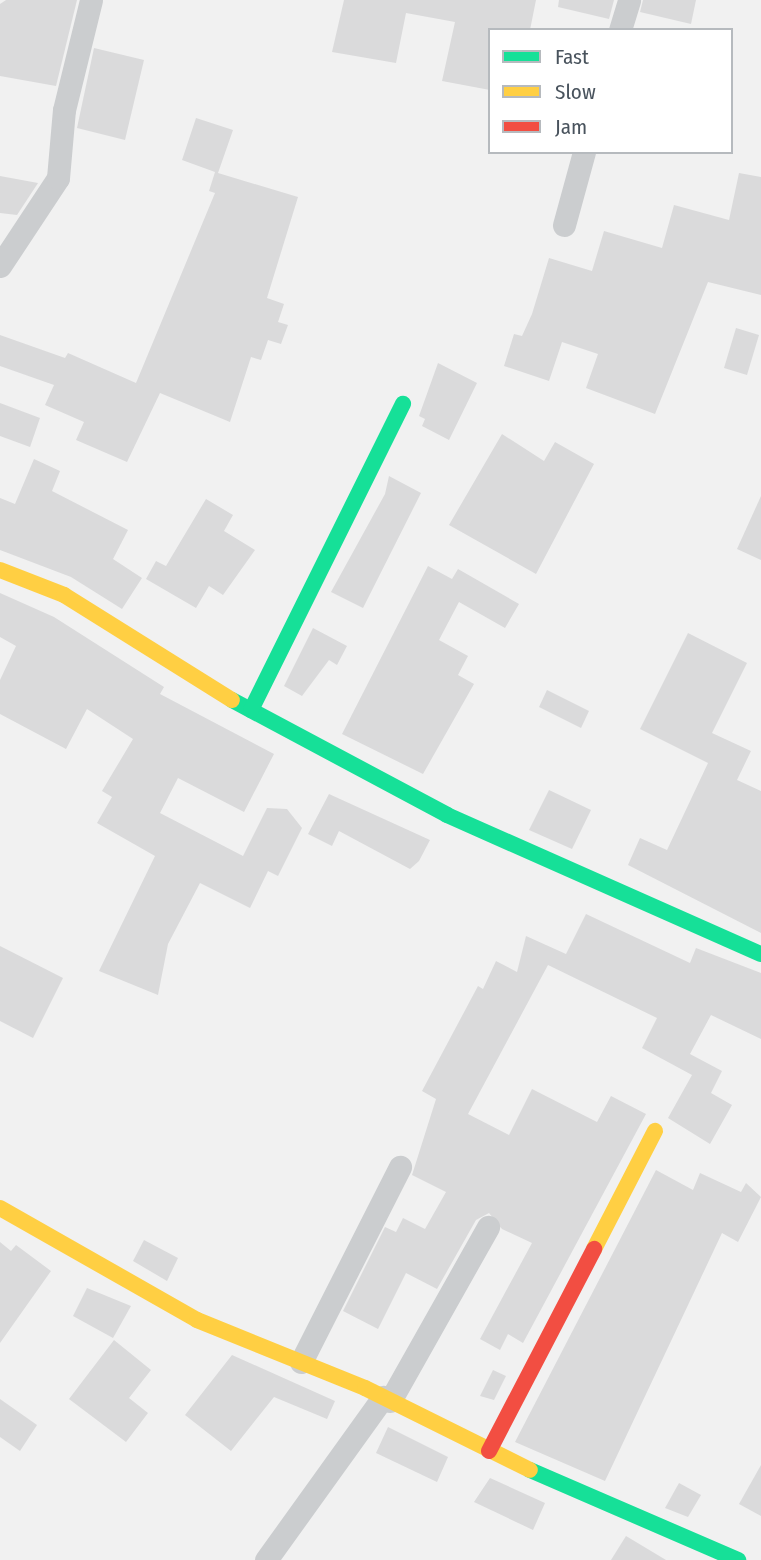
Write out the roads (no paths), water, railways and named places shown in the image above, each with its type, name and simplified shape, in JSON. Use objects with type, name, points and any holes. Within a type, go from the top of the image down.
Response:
[{"type":"street","points":[[0,266],[58,178],[64,110],[91,0]]},
{"type":"street","points":[[621,28],[629,0]]},
{"type":"street","points":[[564,225],[583,154]]},
{"type":"street","points":[[251,710],[403,404]]},
{"type":"street","points":[[0,570],[64,595],[251,710],[447,815],[761,954]]},
{"type":"street","points":[[489,1451],[655,1131]]},
{"type":"street","points":[[301,1362],[400,1167]]},
{"type":"street","points":[[0,1208],[197,1320],[386,1399],[489,1451],[738,1560]]},
{"type":"street","points":[[266,1560],[386,1399],[488,1227]]}]
